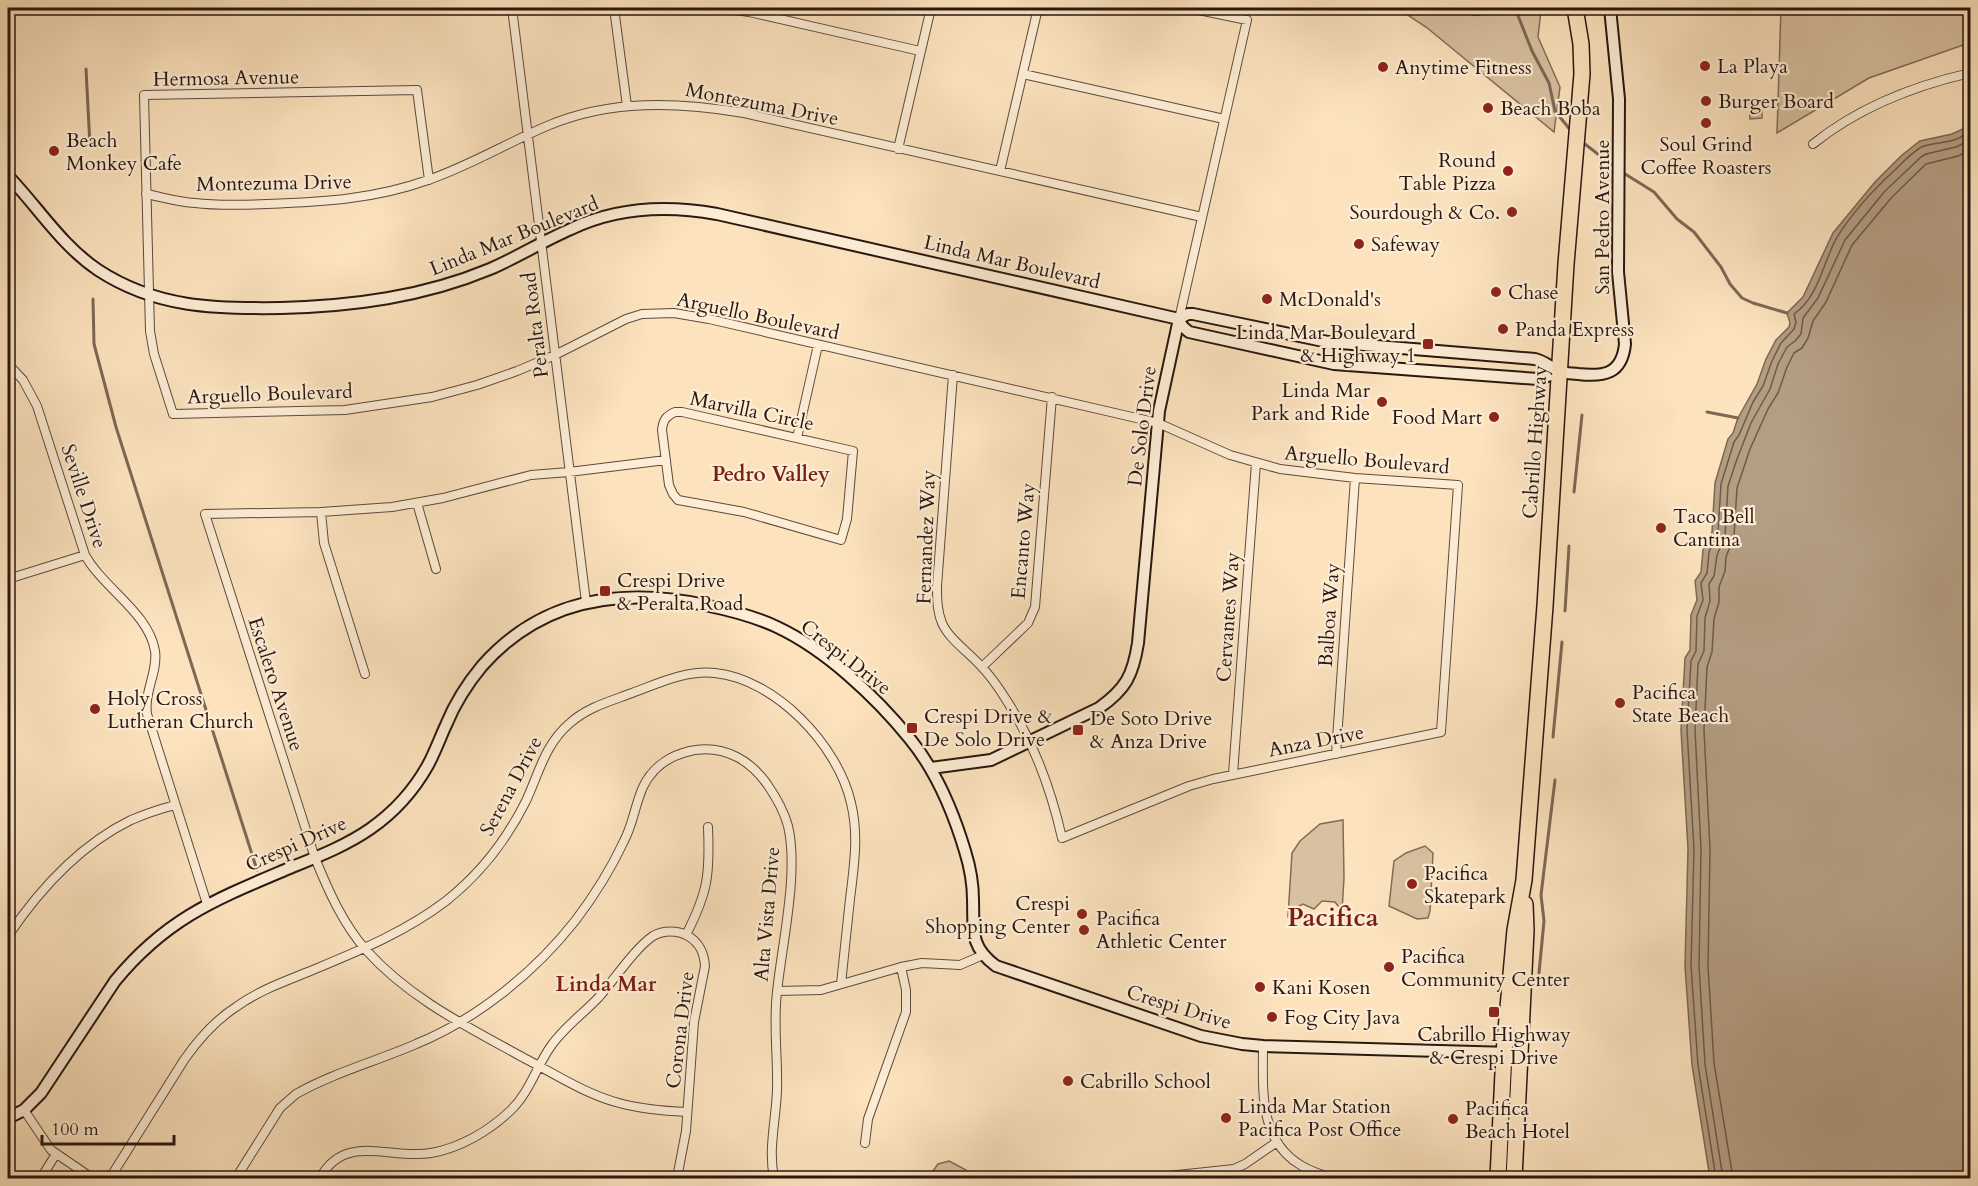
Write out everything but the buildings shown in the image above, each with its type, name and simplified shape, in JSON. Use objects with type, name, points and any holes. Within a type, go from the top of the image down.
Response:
[{"type":"highway","name":"Cabrillo Highway","points":[[1498,1179],[1504,1052],[1515,930],[1524,880],[1566,264],[1576,155],[1581,44],[1575,8]]},
{"type":"highway","name":"Cabrillo Highway","points":[[1514,1179],[1526,930],[1524,880]]},
{"type":"street","name":"Peralta Road","points":[[512,8],[586,602]]},
{"type":"street","points":[[614,8],[627,106]]},
{"type":"street","points":[[722,8],[749,12],[920,51]]},
{"type":"street","points":[[898,149],[931,8]]},
{"type":"street","points":[[1000,171],[1038,8]]},
{"type":"street","name":"De Solo Drive","points":[[931,768],[991,760],[1099,708],[1112,699],[1126,684],[1134,667],[1164,381],[1247,21],[1190,8]]},
{"type":"street","name":"San Pedro Avenue","points":[[1560,372],[1605,375],[1615,368],[1622,358],[1625,340],[1618,283],[1620,150],[1618,85],[1610,8]]},
{"type":"street","points":[[1813,144],[1845,122],[1887,99],[1927,84],[1971,73]]},
{"type":"street","points":[[1023,74],[1224,119]]},
{"type":"street","points":[[8,90],[8,96]]},
{"type":"street","name":"Hermosa Avenue","points":[[148,295],[144,95],[417,90],[429,180]]},
{"type":"street","name":"Montezuma Drive","points":[[146,194],[215,205],[312,203],[374,196],[429,180],[460,168],[529,134],[574,117],[627,106],[680,104],[712,108],[1202,217]]},
{"type":"street","name":"Linda Mar Boulevard","points":[[8,176],[60,237],[84,260],[113,279],[148,295],[183,304],[217,308],[318,307],[404,296],[448,284],[489,269],[585,222],[621,213],[660,208],[698,210],[1179,319],[1193,314],[1350,345],[1535,359],[1560,372]]},
{"type":"street","name":"Arguello Boulevard","points":[[148,295],[152,342],[173,414],[306,412],[388,405],[432,397],[517,371],[555,355],[626,319],[658,313],[691,315],[1158,423],[1206,446],[1256,464],[1304,473],[1458,485]]},
{"type":"street","name":"Linda Mar Boulevard","points":[[1179,319],[1182,326],[1189,332],[1334,364],[1536,379],[1560,372]]},
{"type":"street","points":[[797,438],[818,345]]},
{"type":"street","name":"Seville Drive","points":[[8,364],[23,380],[37,406],[85,555],[97,573],[145,626],[153,643],[155,662],[147,694],[147,714],[207,904]]},
{"type":"street","name":"Fernandez Way","points":[[953,375],[937,586],[938,606],[942,623],[951,636],[982,667],[1006,699],[1030,742]]},
{"type":"street","name":"Encanto Way","points":[[982,667],[1028,623],[1035,607],[1052,397]]},
{"type":"street","name":"Marvilla Circle","points":[[675,412],[853,451],[847,519],[841,540],[744,512],[678,500],[669,486],[666,460],[663,422],[675,412]]},
{"type":"street","name":"Escalero Avenue","points":[[666,460],[531,475],[417,503],[368,509],[205,514],[315,858],[333,899],[365,948],[390,974],[418,996],[460,1022],[588,1092],[618,1103],[649,1109],[687,1112]]},
{"type":"street","name":"Cervantes Way","points":[[1233,774],[1256,464]]},
{"type":"street","name":"Balboa Way","points":[[1336,753],[1355,478]]},
{"type":"street","name":"Anza Drive","points":[[1030,742],[1050,792],[1062,838],[1189,786],[1233,774],[1441,732],[1458,485]]},
{"type":"street","points":[[417,503],[436,569]]},
{"type":"street","points":[[321,512],[324,543],[365,674]]},
{"type":"street","points":[[8,579],[85,555]]},
{"type":"street","name":"Crespi Drive","points":[[8,1118],[24,1110],[41,1093],[102,999],[129,964],[172,925],[207,904],[315,858],[353,840],[370,829],[402,801],[428,765],[462,692],[496,652],[539,621],[564,609],[586,602],[620,597],[672,599],[726,610],[779,628],[829,661],[873,698],[910,739],[931,768],[945,796],[965,851],[972,883],[975,941],[983,955],[1005,971],[1201,1036],[1231,1042],[1263,1046],[1520,1053]]},
{"type":"street","name":"Serena Drive","points":[[110,1179],[194,1045],[221,1018],[236,1006],[268,988],[400,932],[432,911],[477,872],[504,839],[525,802],[546,752],[570,722],[602,704],[686,674],[728,675],[755,686],[801,719],[829,750],[847,786],[854,814],[856,842],[841,984]]},
{"type":"street","name":"Alta Vista Drive","points":[[236,1179],[275,1116],[296,1094],[417,1044],[460,1022],[494,999],[526,973],[557,942],[597,890],[629,832],[642,789],[657,768],[678,755],[702,750],[725,752],[747,763],[765,781],[784,814],[790,840],[791,870],[774,1030],[777,1092],[771,1155],[774,1179]]},
{"type":"street","points":[[8,936],[46,887],[96,842],[133,819],[175,805]]},
{"type":"street","points":[[320,1179],[327,1167],[337,1159],[359,1150],[418,1154],[442,1150],[468,1140],[512,1110],[528,1089],[539,1066],[558,1037],[599,996],[645,943],[661,933],[686,935],[701,905],[708,878],[708,827]]},
{"type":"street","name":"Corona Drive","points":[[677,1179],[686,1131],[694,1022],[705,966],[701,949],[686,935]]},
{"type":"street","points":[[777,991],[812,992],[901,967],[922,963],[960,965],[983,955]]},
{"type":"street","points":[[865,1143],[868,1119],[906,1012],[906,990],[901,967]]},
{"type":"street","points":[[1263,1046],[1264,1109],[1276,1142],[1302,1166],[1332,1179]]},
{"type":"street","points":[[24,1110],[46,1144],[56,1154],[92,1179]]},
{"type":"street","points":[[1159,1177],[1177,1177],[1234,1169],[1276,1142]]},
{"type":"street","points":[[41,1179],[56,1154]]},
{"type":"shaded area","points":[[1397,8],[1539,8],[1541,10],[1538,37],[1560,87],[1554,132],[1426,27]]},
{"type":"shaded area","points":[[1781,8],[1969,8],[1969,43],[1869,78],[1777,133]]},
{"type":"shaded area","points":[[1762,100],[1762,118],[1750,119],[1749,101]]},
{"type":"shaded area","points":[[1343,820],[1342,911],[1335,902],[1322,901],[1314,909],[1303,904],[1288,916],[1292,853],[1300,841],[1320,824]]},
{"type":"shaded area","name":"Pacifica Skatepark","points":[[1425,846],[1433,853],[1430,911],[1428,918],[1417,919],[1389,906],[1394,861],[1406,853]]},
{"type":"shaded area","points":[[949,1161],[966,1170],[968,1178],[928,1178],[938,1164]]},
{"type":"water","points":[[1970,120],[1970,1178],[1710,1178],[1692,1065],[1685,966],[1688,849],[1681,730],[1685,658],[1690,650],[1691,615],[1697,600],[1695,581],[1701,572],[1703,550],[1712,532],[1715,483],[1728,439],[1757,384],[1776,340],[1789,327],[1787,313],[1803,297],[1833,233],[1875,182],[1902,155],[1920,141],[1952,134],[1963,129]]},
{"type":"waterway","points":[[1452,8],[1478,15],[1493,8]]},
{"type":"waterway","points":[[1515,8],[1532,51],[1549,83],[1555,111],[1572,132]]},
{"type":"waterway","points":[[86,69],[90,146]]},
{"type":"waterway","points":[[1581,141],[1616,168]]},
{"type":"waterway","points":[[1622,172],[1654,192],[1677,219],[1694,232],[1742,298],[1787,313]]},
{"type":"waterway","points":[[93,299],[94,344],[116,427],[257,870]]},
{"type":"waterway","points":[[1707,412],[1738,418]]},
{"type":"waterway","points":[[1574,492],[1582,415]]},
{"type":"waterway","points":[[1565,611],[1569,546]]},
{"type":"waterway","points":[[1553,737],[1562,642]]},
{"type":"waterway","points":[[1539,973],[1544,921],[1541,895],[1555,780]]},
{"type":"place","name":"La Playa","points":[[1705,66]]},
{"type":"place","name":"Anytime Fitness","points":[[1383,67]]},
{"type":"place","name":"Burger Board","points":[[1706,101]]},
{"type":"place","name":"Beach Boba","points":[[1488,108]]},
{"type":"place","name":"Soul Grind Coffee Roasters","points":[[1706,123]]},
{"type":"place","name":"Beach Monkey Cafe","points":[[54,151]]},
{"type":"place","name":"Round Table Pizza","points":[[1508,171]]},
{"type":"place","name":"Sourdough & Co.","points":[[1512,212]]},
{"type":"place","name":"Safeway","points":[[1359,244]]},
{"type":"place","name":"Chase","points":[[1496,292]]},
{"type":"place","name":"McDonald's","points":[[1267,299]]},
{"type":"place","name":"Panda Express","points":[[1503,329]]},
{"type":"place","name":"Linda Mar Boulevard & Highway 1","points":[[1428,344]]},
{"type":"place","name":"Linda Mar Park and Ride","points":[[1382,402]]},
{"type":"place","name":"Food Mart","points":[[1494,417]]},
{"type":"place","name":"Taco Bell Cantina","points":[[1661,528]]},
{"type":"place","name":"Crespi Drive & Peralta Road","points":[[605,591]]},
{"type":"place","name":"Pacifica State Beach","points":[[1620,703]]},
{"type":"place","name":"Holy Cross Lutheran Church","points":[[95,709]]},
{"type":"place","name":"Crespi Drive & De Solo Drive","points":[[912,728]]},
{"type":"place","name":"De Soto Drive & Anza Drive","points":[[1078,730]]},
{"type":"place","name":"Pacifica Skatepark","points":[[1412,884]]},
{"type":"place","name":"Crespi Shopping Center","points":[[1082,914]]},
{"type":"place","name":"Pacifica Athletic Center","points":[[1084,930]]},
{"type":"place","name":"Pacifica Community Center","points":[[1389,967]]},
{"type":"place","name":"Kani Kosen","points":[[1260,987]]},
{"type":"place","name":"Cabrillo Highway & Crespi Drive","points":[[1494,1012]]},
{"type":"place","name":"Fog City Java","points":[[1272,1017]]},
{"type":"place","name":"Cabrillo School","points":[[1068,1081]]},
{"type":"place","name":"Linda Mar Station Pacifica Post Office","points":[[1226,1118]]},
{"type":"place","name":"Pacifica Beach Hotel","points":[[1453,1119]]},
{"type":"district","name":"Pedro Valley","points":[[771,474]]},
{"type":"district","name":"Pacifica","points":[[1333,917]]},
{"type":"district","name":"Linda Mar","points":[[606,984]]}]
